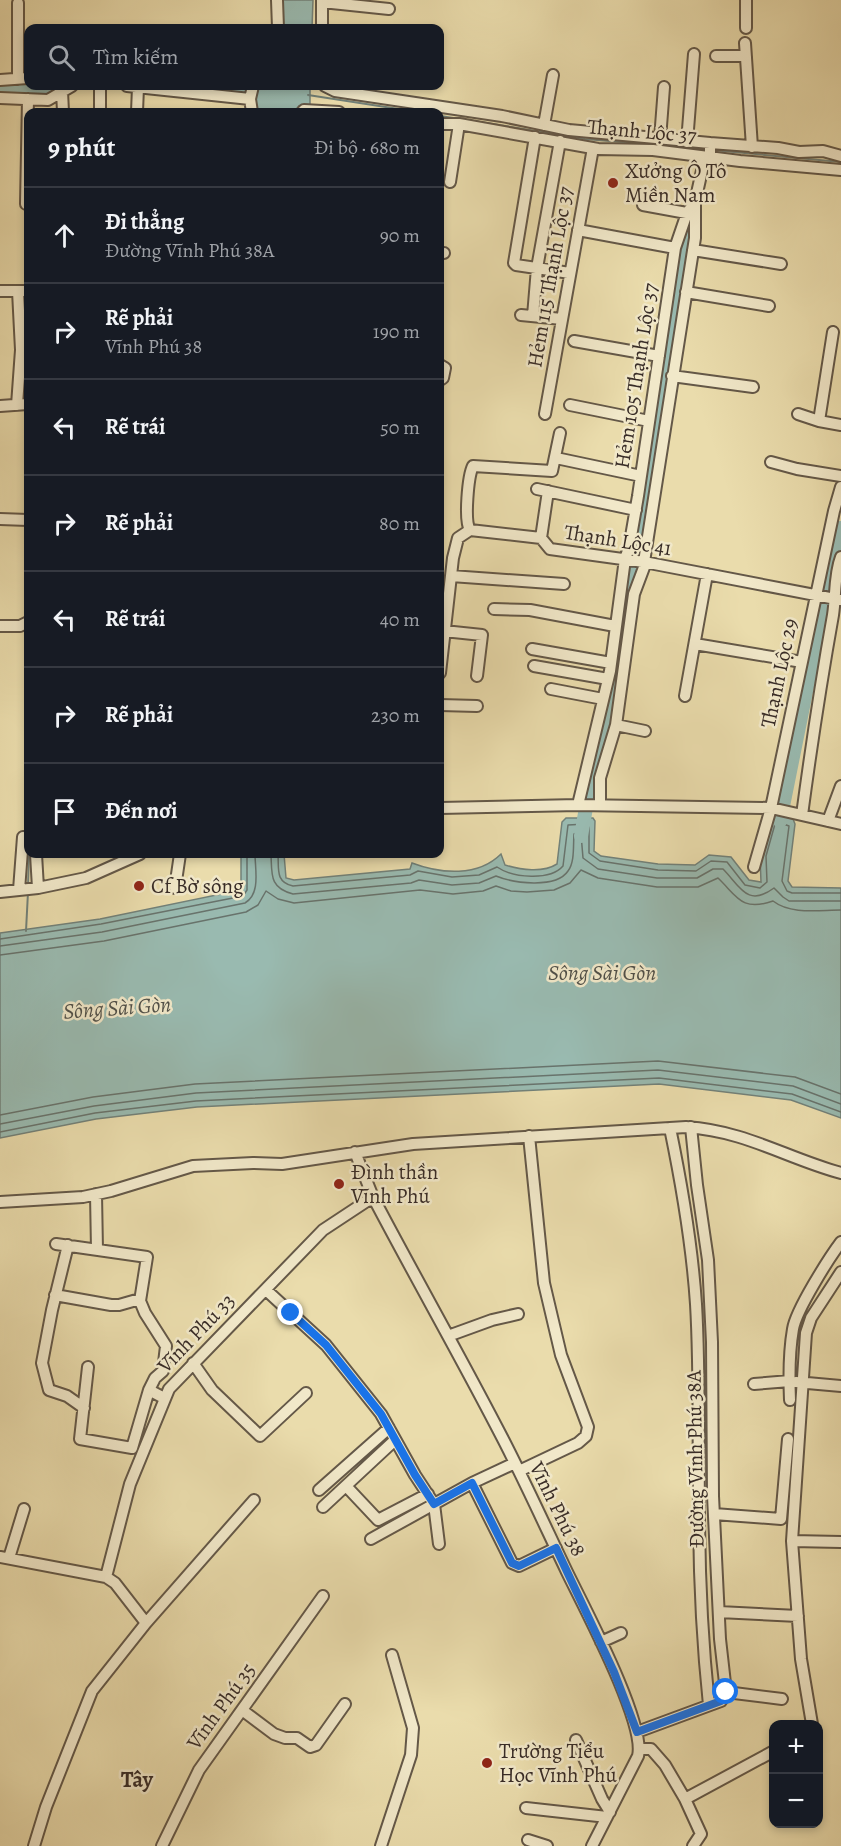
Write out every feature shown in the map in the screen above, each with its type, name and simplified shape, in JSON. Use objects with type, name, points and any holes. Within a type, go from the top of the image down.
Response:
[{"type":"street","points":[[277,0],[278,24]]},
{"type":"street","points":[[746,0],[746,28]]},
{"type":"street","points":[[322,24],[322,1],[389,9]]},
{"type":"street","points":[[0,80],[23,78],[18,3]]},
{"type":"street","points":[[745,43],[752,147]]},
{"type":"street","points":[[687,142],[694,54]]},
{"type":"street","points":[[716,56],[746,56]]},
{"type":"street","points":[[544,125],[553,75]]},
{"type":"street","points":[[660,139],[664,87]]},
{"type":"street","points":[[0,98],[48,100],[64,90]]},
{"type":"street","points":[[64,108],[67,90]]},
{"type":"street","points":[[100,90],[100,108]]},
{"type":"street","points":[[134,90],[136,108]]},
{"type":"street","points":[[169,90],[250,99]]},
{"type":"street","points":[[251,108],[252,90]]},
{"type":"street","points":[[333,90],[502,116],[569,130],[687,142],[709,151],[752,147],[799,152],[823,151],[841,156]]},
{"type":"street","points":[[28,99],[28,108]]},
{"type":"street","name":"Thạnh Lộc 37","points":[[444,124],[459,124],[593,148],[709,151],[841,170]]},
{"type":"street","points":[[450,182],[459,124]]},
{"type":"street","points":[[535,137],[514,260],[516,265],[570,273]]},
{"type":"street","points":[[560,141],[527,315],[562,320]]},
{"type":"street","name":"Hẻm 115 Thạnh Lộc 37","points":[[545,414],[593,148]]},
{"type":"street","points":[[598,805],[600,778],[616,725],[634,594],[645,562],[693,250],[691,214],[709,151]]},
{"type":"street","points":[[643,205],[691,214]]},
{"type":"street","name":"Hẻm 105 Thạnh Lộc 37","points":[[578,805],[611,663],[675,248],[691,214]]},
{"type":"street","points":[[578,230],[675,248]]},
{"type":"street","points":[[693,250],[781,264]]},
{"type":"street","points":[[0,291],[23,291],[21,350],[23,404],[0,406]]},
{"type":"street","points":[[686,292],[769,306]]},
{"type":"street","points":[[819,421],[833,332]]},
{"type":"street","points":[[574,341],[659,356]]},
{"type":"street","points":[[672,376],[753,387]]},
{"type":"street","points":[[570,405],[650,421]]},
{"type":"street","points":[[798,414],[841,425]]},
{"type":"street","points":[[444,619],[458,538],[470,530],[467,521],[470,475],[473,466],[554,470],[560,433]]},
{"type":"street","points":[[556,458],[641,476]]},
{"type":"street","points":[[771,462],[841,476]]},
{"type":"street","name":"Thạnh Lộc 29","points":[[754,867],[771,808],[816,594],[836,522],[841,487]]},
{"type":"street","points":[[540,538],[543,490],[636,510]]},
{"type":"street","points":[[0,519],[24,520]]},
{"type":"street","name":"Thạnh Lộc 41","points":[[470,530],[540,538],[550,549],[645,562],[836,598]]},
{"type":"street","points":[[800,814],[836,598],[838,564],[841,557]]},
{"type":"street","points":[[685,696],[707,574]]},
{"type":"street","points":[[451,576],[564,584]]},
{"type":"street","points":[[494,609],[530,610],[615,626]]},
{"type":"street","points":[[0,626],[24,624]]},
{"type":"street","points":[[444,625],[482,635],[477,676]]},
{"type":"street","points":[[695,644],[802,662]]},
{"type":"street","points":[[532,649],[611,663]]},
{"type":"street","points":[[534,666],[608,679]]},
{"type":"street","points":[[551,690],[603,699]]},
{"type":"street","points":[[444,705],[477,706]]},
{"type":"street","points":[[616,725],[645,731]]},
{"type":"street","points":[[828,821],[841,786]]},
{"type":"street","points":[[444,808],[598,805],[771,808],[841,824]]},
{"type":"street","points":[[23,837],[24,847]]},
{"type":"street","points":[[25,858],[28,889]]},
{"type":"street","points":[[28,889],[35,858]]},
{"type":"street","points":[[0,892],[86,878],[131,858]]},
{"type":"street","points":[[175,888],[179,858]]},
{"type":"street","points":[[0,1202],[83,1197],[193,1166],[282,1164],[413,1144],[691,1127],[710,1128],[751,1139],[841,1173]]},
{"type":"street","name":"Đường Vĩnh Phú 38A","points":[[691,1127],[708,1272],[712,1342],[714,1514],[726,1692]]},
{"type":"street","points":[[670,1128],[689,1229],[696,1303],[699,1365],[701,1576],[704,1658],[709,1705]]},
{"type":"street","points":[[370,1539],[472,1483],[579,1443],[586,1436],[588,1427],[561,1355],[544,1283],[529,1136]]},
{"type":"street","name":"Vĩnh Phú 38","points":[[355,1152],[373,1197],[517,1467],[601,1642],[629,1707],[637,1732],[639,1749],[630,1774],[592,1846]]},
{"type":"street","points":[[96,1194],[97,1250]]},
{"type":"street","name":"Vĩnh Phú 33","points":[[106,1577],[156,1394],[169,1389],[323,1230],[373,1197]]},
{"type":"street","points":[[811,1720],[801,1659],[792,1541],[795,1382],[793,1328],[798,1314],[831,1255],[841,1242]]},
{"type":"street","points":[[56,1244],[147,1257],[140,1299],[145,1313],[166,1346],[163,1371],[156,1378],[156,1394],[132,1448],[80,1439],[88,1367]]},
{"type":"street","points":[[68,1245],[42,1363],[46,1386],[49,1390],[67,1396],[84,1408]]},
{"type":"street","points":[[790,1400],[811,1318],[841,1272]]},
{"type":"street","points":[[266,1290],[326,1345],[381,1414],[434,1504],[439,1544]]},
{"type":"street","points":[[56,1295],[111,1305],[140,1299]]},
{"type":"street","points":[[448,1336],[492,1320],[518,1314]]},
{"type":"street","points":[[193,1363],[212,1390],[260,1436],[306,1393]]},
{"type":"street","points":[[754,1383],[795,1382],[841,1386]]},
{"type":"street","points":[[319,1490],[389,1428]]},
{"type":"street","points":[[714,1514],[781,1519],[788,1439]]},
{"type":"street","points":[[323,1507],[395,1440]]},
{"type":"street","points":[[472,1483],[512,1563],[519,1566],[556,1548]]},
{"type":"street","points":[[346,1486],[378,1520],[428,1494]]},
{"type":"street","points":[[34,1846],[46,1807],[92,1692],[147,1623],[254,1500]]},
{"type":"street","points":[[24,1509],[4,1557],[106,1577],[115,1583],[147,1623]]},
{"type":"street","points":[[792,1541],[841,1542]]},
{"type":"street","name":"Vĩnh Phú 35","points":[[162,1846],[199,1770],[323,1596]]},
{"type":"street","points":[[719,1612],[798,1616]]},
{"type":"street","points":[[601,1642],[621,1633]]},
{"type":"street","points":[[381,1846],[407,1770],[414,1739],[413,1728],[392,1655]]},
{"type":"street","points":[[637,1732],[721,1701],[726,1692],[782,1700]]},
{"type":"street","points":[[242,1710],[274,1734],[285,1738],[297,1738],[310,1747],[316,1745],[345,1704]]},
{"type":"street","points":[[526,1808],[609,1815],[576,1740]]},
{"type":"street","points":[[639,1749],[651,1749],[665,1765],[685,1798],[701,1834],[693,1846]]},
{"type":"street","points":[[685,1798],[769,1754]]},
{"type":"street","points":[[528,1840],[547,1846]]},
{"type":"water","points":[[280,0],[313,0],[312,24],[281,24]]},
{"type":"water","points":[[257,90],[310,90],[310,105],[298,108],[255,108],[254,97]]},
{"type":"water","name":"Sông Sài Gòn","points":[[774,815],[793,819],[795,824],[788,881],[792,887],[841,888],[841,1118],[791,1100],[659,1084],[197,1107],[96,1119],[0,1138],[0,933],[100,919],[241,890],[241,858],[284,858],[286,878],[294,880],[410,869],[412,863],[447,871],[470,870],[481,867],[501,854],[505,865],[525,869],[545,869],[557,864],[562,822],[566,818],[593,818],[595,821],[594,851],[601,856],[658,864],[695,865],[709,855],[731,857],[749,880],[761,882],[760,856]]},
{"type":"waterway","points":[[0,88],[24,89]]},
{"type":"waterway","points":[[243,90],[263,92]]},
{"type":"waterway","points":[[308,95],[392,108]]},
{"type":"waterway","points":[[444,117],[460,119]]},
{"type":"waterway","points":[[468,120],[585,139],[707,149]]},
{"type":"waterway","points":[[712,150],[841,162]]},
{"type":"waterway","points":[[581,836],[596,751],[608,712],[624,630],[688,230]]},
{"type":"waterway","points":[[780,821],[839,528],[841,528]]},
{"type":"waterway","points":[[28,886],[29,858]]},
{"type":"waterway","points":[[26,931],[28,892]]},
{"type":"place","name":"Xưởng Ô Tô Miền Nam","points":[[613,183]]},
{"type":"place","name":"Cf Bờ sông","points":[[139,886]]},
{"type":"place","name":"Đình thần Vĩnh Phú","points":[[339,1184]]},
{"type":"place","name":"Trường Tiểu Học Vĩnh Phú","points":[[487,1763]]},
{"type":"district","name":"Tây","points":[[137,1779]]},
{"type":"route","points":[[291,1313],[326,1345],[381,1414],[434,1504],[472,1483],[512,1563],[519,1566],[556,1548],[614,1672],[637,1732],[721,1701],[726,1692]]}]
